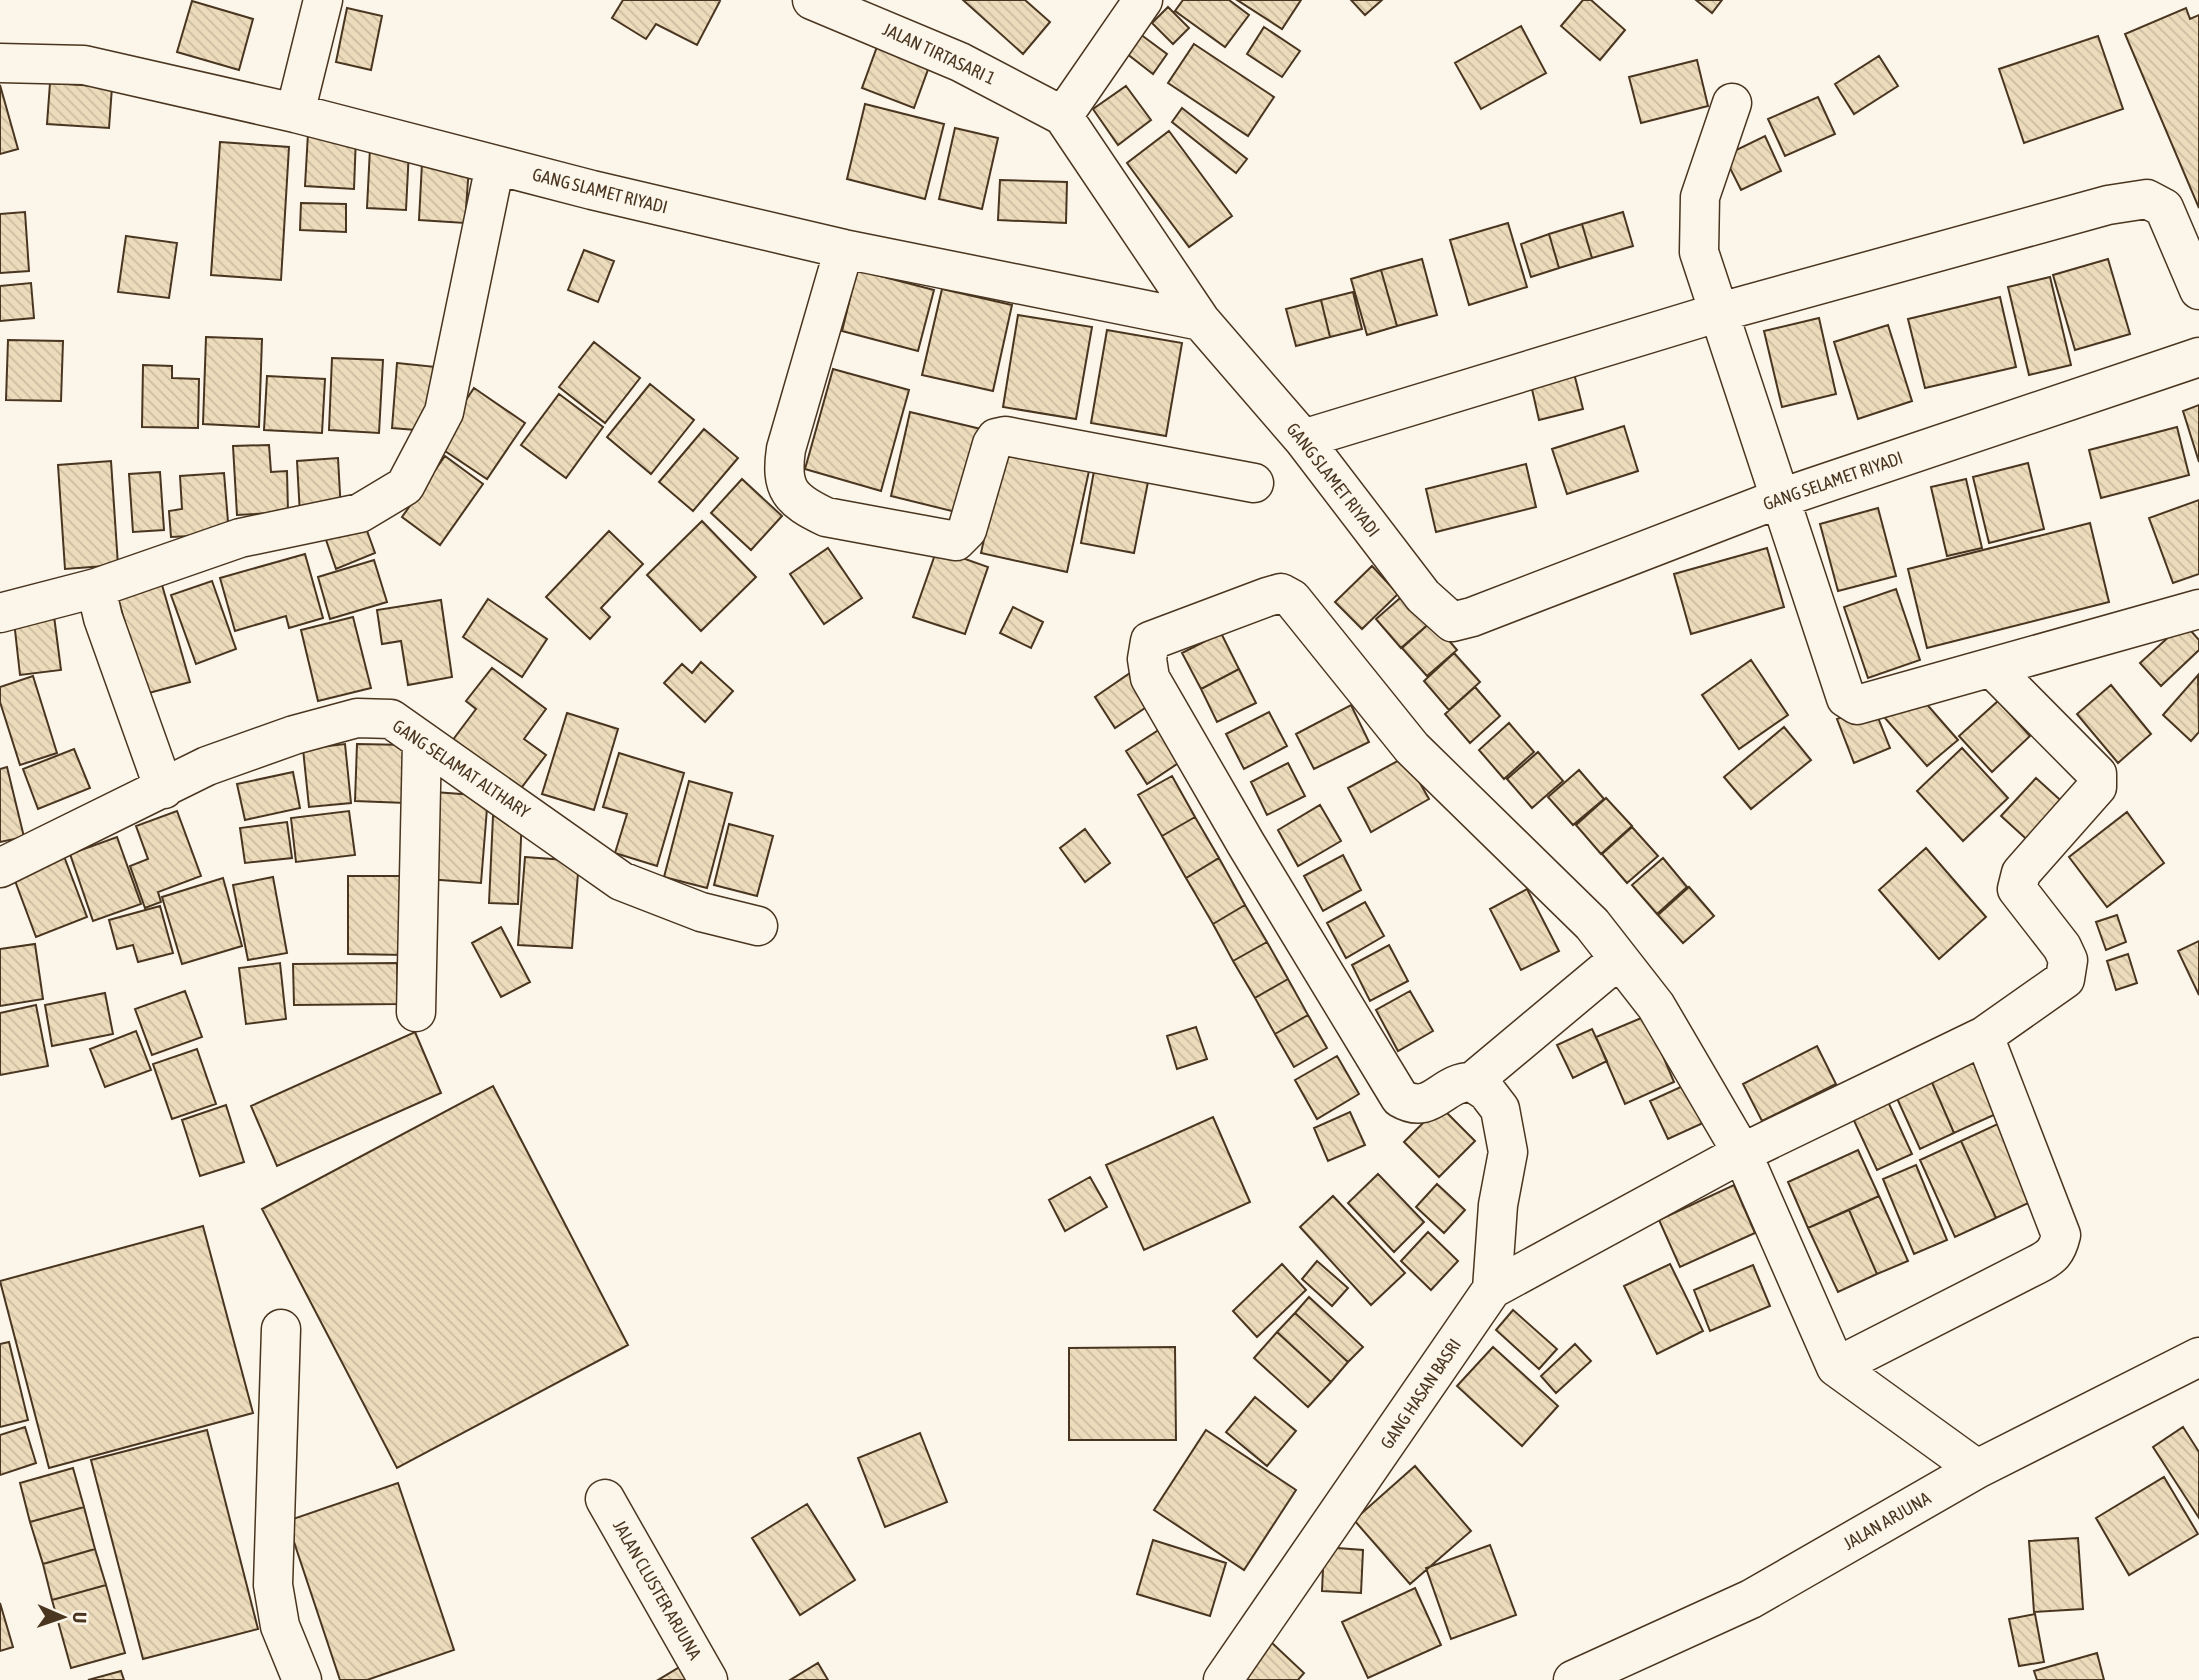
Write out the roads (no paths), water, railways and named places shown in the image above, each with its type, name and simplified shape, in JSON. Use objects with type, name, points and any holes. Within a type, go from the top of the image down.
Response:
[{"type":"street","points":[[295,113],[323,0]]},
{"type":"street","name":"JALAN TIRTASARI 1","points":[[812,0],[961,62],[1063,116]]},
{"type":"street","points":[[1063,116],[1143,0]]},
{"type":"street","name":"GANG SLAMET RIYADI","points":[[0,63],[84,65],[295,113],[495,165],[844,249],[1201,320]]},
{"type":"street","points":[[1732,103],[1700,197],[1697,226],[1699,252],[1846,698],[1857,705],[2199,609]]},
{"type":"street","name":"GANG SLAMET RIYADI","points":[[1063,116],[1201,320],[1303,439],[1423,596],[1452,621],[1472,617]]},
{"type":"street","points":[[0,613],[96,588],[240,538],[360,513],[405,486],[444,412],[495,165]]},
{"type":"street","points":[[1303,439],[1720,312],[2108,205],[2147,199],[2164,208],[2199,290]]},
{"type":"street","points":[[844,249],[786,449],[784,480],[790,495],[806,508],[826,517],[956,541],[967,530],[992,444],[996,438],[1005,436],[1254,483]]},
{"type":"street","name":"GANG SELAMET RIYADI","points":[[1472,617],[1779,499],[2199,357]]},
{"type":"street","points":[[96,588],[103,618],[164,789]]},
{"type":"street","points":[[1492,1289],[1498,1205],[1508,1152],[1500,1109],[1487,1093],[1472,1082],[1463,1082],[1422,1105],[1411,1104],[1400,1098],[1246,844],[1150,678],[1150,641],[1267,597],[1281,593],[1292,599],[1412,748],[1592,924],[1656,1006],[1742,1153],[1836,1367],[1977,1469]]},
{"type":"street","points":[[1492,1289],[1742,1153],[1984,1036],[2065,979],[2068,960],[2062,947],[2017,889],[2021,873],[2097,787],[2097,774],[1992,668]]},
{"type":"street","name":"GANG SELAMAT ALTHARY","points":[[0,869],[206,766],[357,718],[391,719],[621,881],[701,912],[758,926]]},
{"type":"street","points":[[416,1012],[422,742]]},
{"type":"street","points":[[1472,1082],[1619,959]]},
{"type":"street","points":[[1836,1367],[2036,1265],[2054,1255],[2058,1249],[2061,1235],[1984,1036]]},
{"type":"street","name":"GANG HASAN BASRI","points":[[1223,1680],[1492,1289]]},
{"type":"street","points":[[281,1329],[273,1585],[281,1626],[302,1680]]},
{"type":"street","name":"JALAN ARJUNA","points":[[1573,1680],[1751,1599],[1977,1469],[2199,1357]]},
{"type":"street","name":"JALAN CLUSTER ARJUNA","points":[[606,1499],[708,1680]]}]
